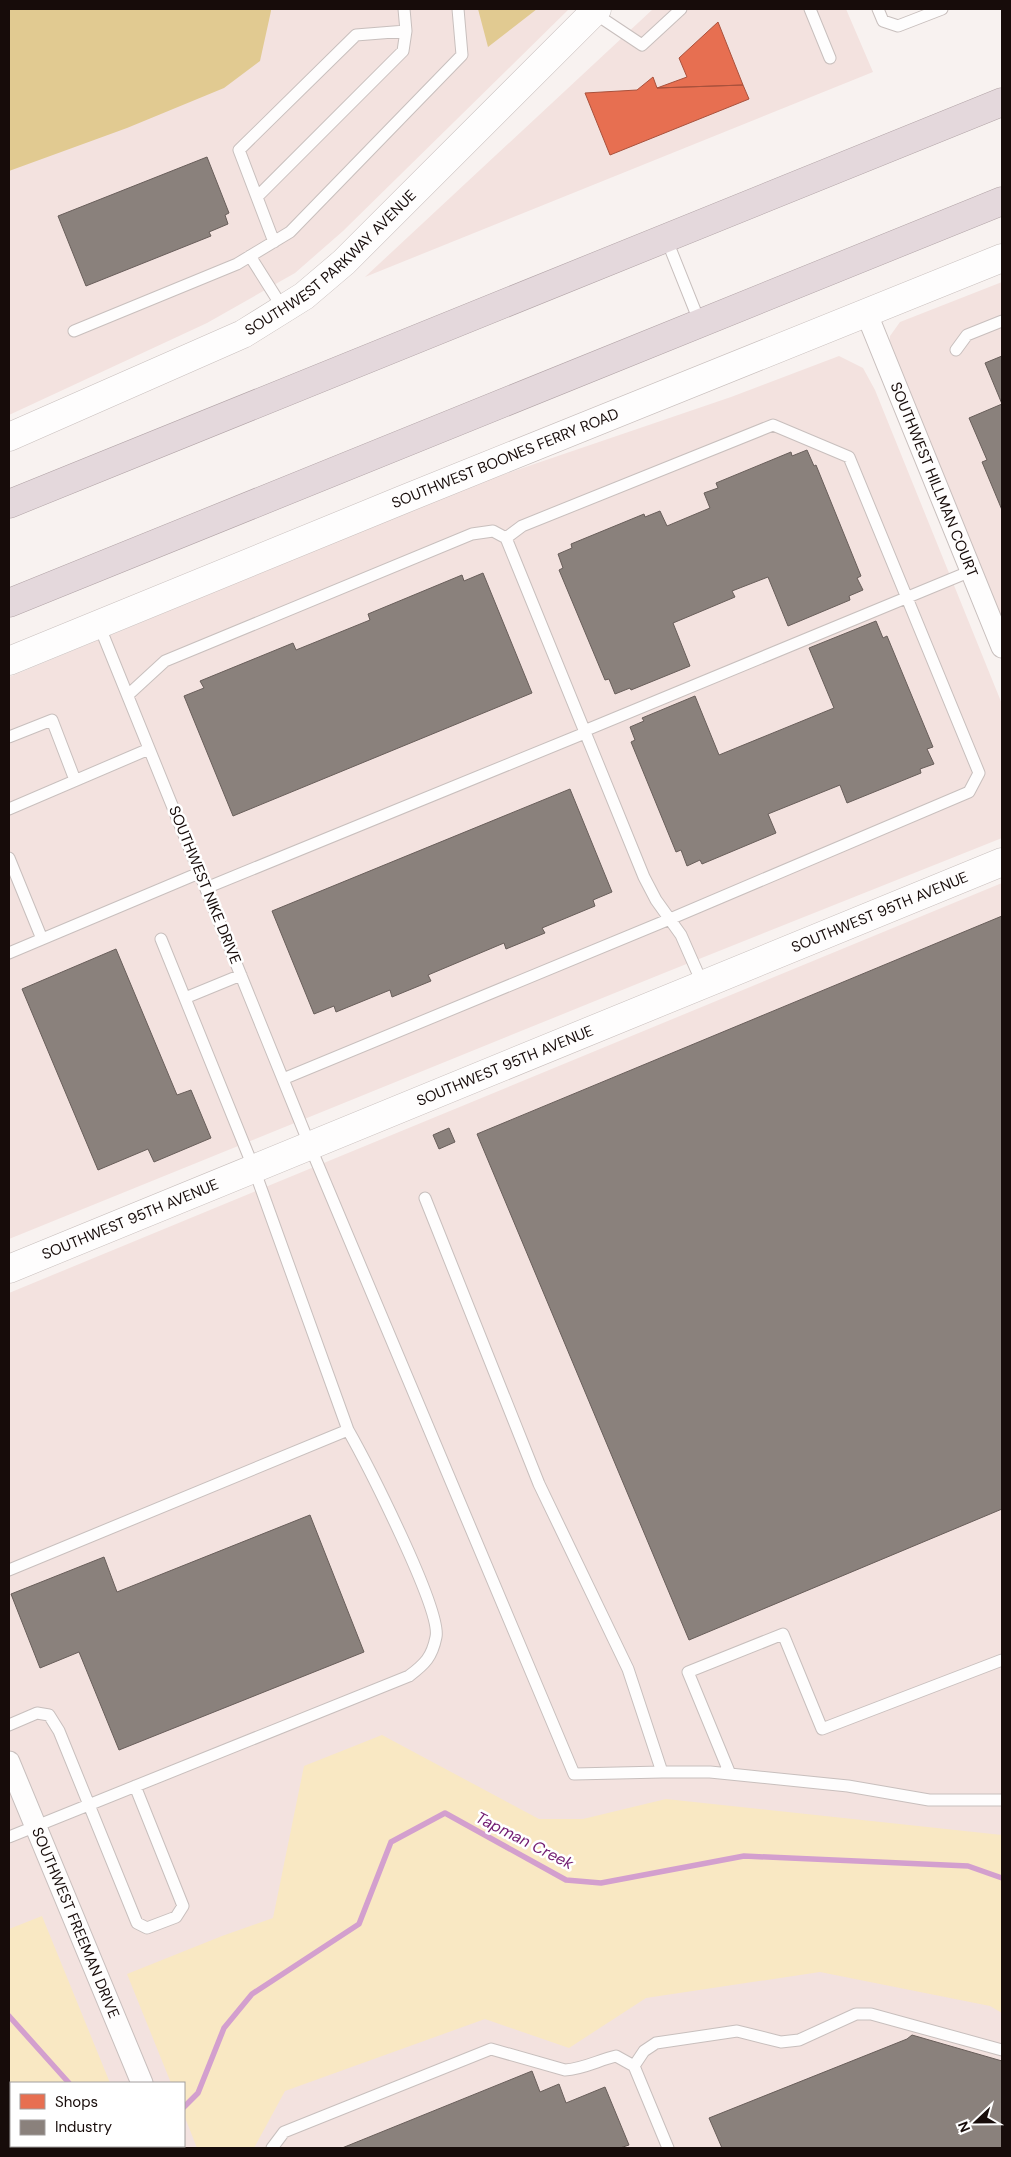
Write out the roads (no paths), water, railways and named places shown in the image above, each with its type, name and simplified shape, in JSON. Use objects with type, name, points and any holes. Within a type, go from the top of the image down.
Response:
[{"type":"highway","points":[[9,504],[1002,102]]},
{"type":"highway","points":[[9,603],[1002,201]]},
{"type":"street","name":"SOUTHWEST PARKWAY AVENUE","points":[[9,437],[234,338],[284,310],[304,296],[344,262],[594,10]]},
{"type":"street","name":"SOUTHWEST BOONES FERRY ROAD","points":[[9,661],[1002,258]]},
{"type":"street","name":"SOUTHWEST HILLMAN COURT","points":[[866,312],[1002,647]]},
{"type":"street","name":"SOUTHWEST 95TH AVENUE","points":[[9,1269],[1002,862]]},
{"type":"street","name":"SOUTHWEST FREEMAN DRIVE","points":[[9,1762],[142,2082]]},
{"type":"lane","points":[[257,198],[403,51],[406,31],[404,9]]},
{"type":"lane","points":[[74,331],[237,264],[290,232],[462,56],[458,9]]},
{"type":"lane","points":[[594,10],[642,45],[681,9]]},
{"type":"lane","points":[[810,9],[830,58]]},
{"type":"lane","points":[[878,9],[883,21],[898,26],[942,9]]},
{"type":"lane","points":[[274,242],[239,150],[356,35],[406,31]]},
{"type":"lane","points":[[666,238],[700,323]]},
{"type":"lane","points":[[250,256],[284,310]]},
{"type":"lane","points":[[956,350],[967,335],[1002,320]]},
{"type":"lane","points":[[283,1079],[670,919],[969,792],[979,773],[849,456],[773,425],[522,526],[506,538]]},
{"type":"lane","points":[[128,695],[165,661],[472,534],[493,531],[506,538],[644,877],[656,900],[682,934],[703,984]]},
{"type":"lane","points":[[206,888],[971,571]]},
{"type":"lane","name":"SOUTHWEST NIKE DRIVE","points":[[100,625],[310,1146],[574,1774],[662,1772]]},
{"type":"lane","points":[[9,737],[52,720],[75,780]]},
{"type":"lane","points":[[9,809],[149,749]]},
{"type":"lane","points":[[9,858],[42,939]]},
{"type":"lane","points":[[9,953],[200,873]]},
{"type":"lane","points":[[9,1837],[409,1676],[426,1664],[437,1635],[430,1603],[371,1470],[348,1430],[254,1169],[160,939]]},
{"type":"lane","points":[[185,998],[241,974]]},
{"type":"lane","points":[[425,1198],[539,1484],[628,1668],[662,1772],[730,1774],[843,1786],[929,1800],[1002,1800]]},
{"type":"lane","points":[[9,1570],[348,1430]]},
{"type":"lane","points":[[730,1774],[688,1672],[783,1634],[822,1729],[1002,1660]]},
{"type":"lane","points":[[9,1725],[37,1713],[50,1715],[59,1731],[137,1923],[147,1928],[176,1917],[183,1906],[135,1786]]},
{"type":"lane","points":[[634,2066],[644,2051],[656,2043],[736,2031],[781,2042],[799,2040],[856,2014],[871,2014],[1002,2050]]},
{"type":"lane","points":[[272,2148],[284,2132],[491,2049],[565,2070],[578,2069],[616,2056],[634,2066],[668,2148]]},
{"type":"waterway","name":"Tapman Creek","points":[[185,2106],[198,2093],[224,2028],[252,1994],[359,1924],[391,1842],[445,1813],[566,1880],[601,1883],[744,1856],[968,1866],[1002,1878]]},
{"type":"waterway","name":"Tapman Creek","points":[[9,2016],[68,2082]]}]
